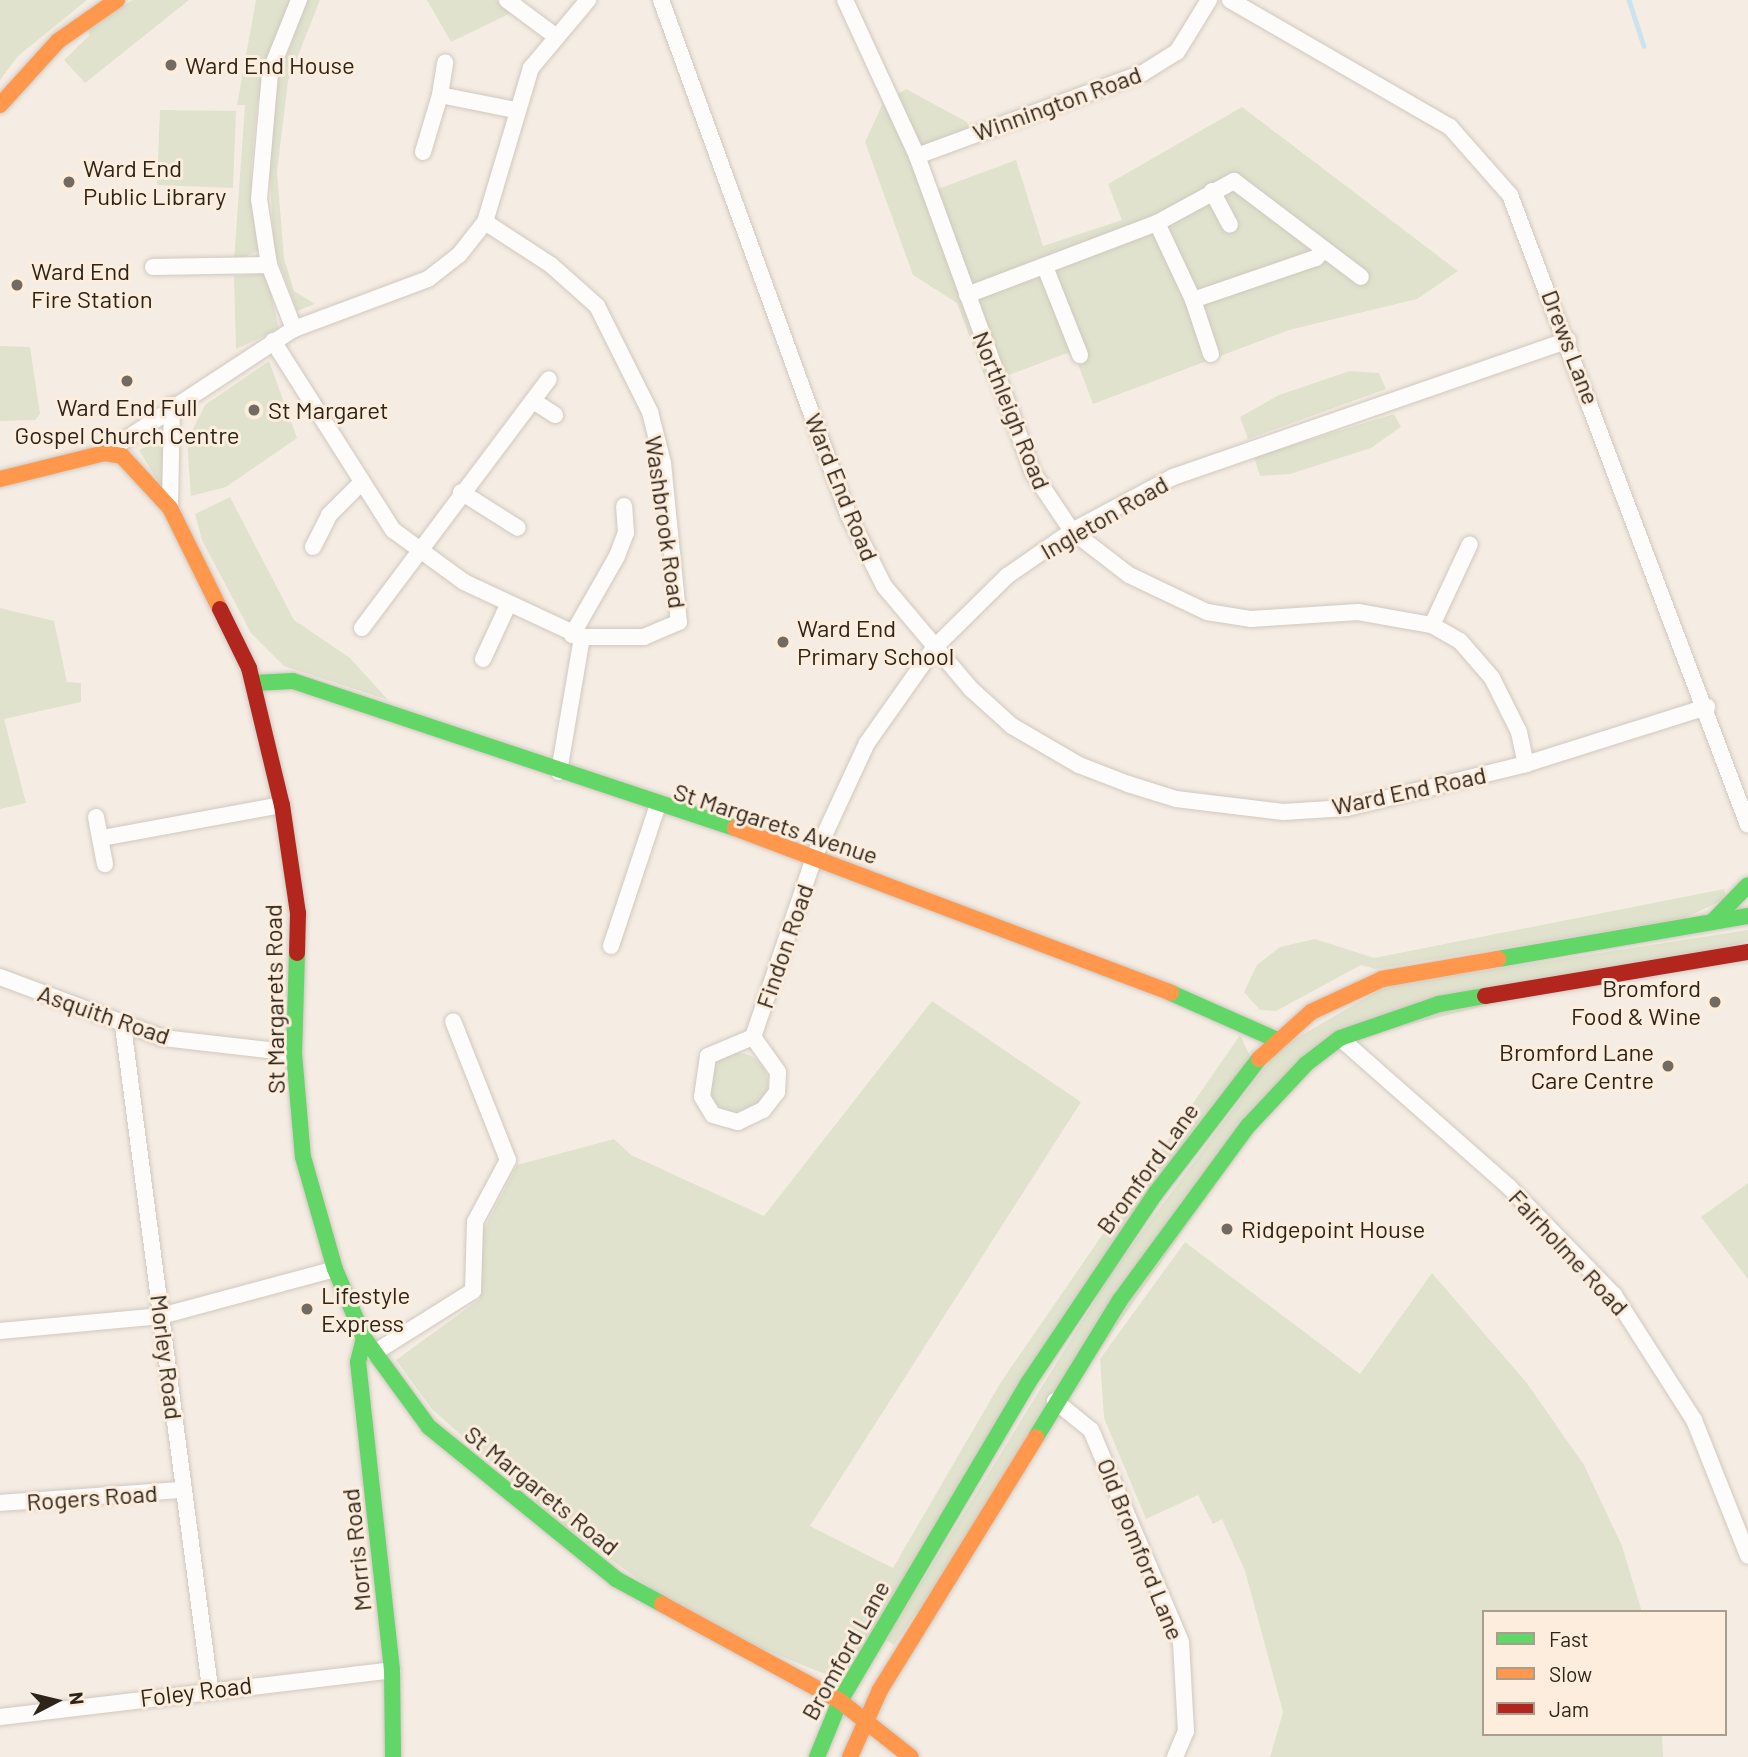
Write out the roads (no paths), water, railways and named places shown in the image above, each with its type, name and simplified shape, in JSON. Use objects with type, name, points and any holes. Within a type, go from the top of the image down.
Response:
[{"type":"street","points":[[0,105],[58,41],[117,0]]},
{"type":"street","points":[[293,329],[269,265],[259,199],[261,123],[270,72],[299,0]]},
{"type":"street","points":[[507,0],[554,35]]},
{"type":"street","points":[[0,479],[105,453],[172,405],[293,329],[428,279],[485,222],[515,110],[531,68],[554,35],[588,0]]},
{"type":"street","name":"Ward End Road","points":[[661,0],[848,514],[884,586],[934,648],[981,699],[1044,747],[1176,799],[1283,812],[1347,808],[1526,764],[1707,707]]},
{"type":"street","name":"Northleigh Road","points":[[845,0],[917,156],[1033,473],[1072,531],[1129,575],[1207,612],[1251,619],[1357,612],[1432,625],[1460,641],[1492,678],[1519,732],[1526,764]]},
{"type":"street","name":"Winnington Road","points":[[917,156],[1143,74],[1177,52],[1209,0]]},
{"type":"street","name":"Drews Lane","points":[[1230,0],[1417,105],[1471,145],[1525,225],[1707,707],[1748,825]]},
{"type":"street","points":[[423,152],[440,95],[445,62]]},
{"type":"street","points":[[440,95],[515,110]]},
{"type":"street","points":[[967,295],[1157,223],[1234,181],[1361,277]]},
{"type":"street","points":[[1212,191],[1230,225]]},
{"type":"street","name":"Washbrook Road","points":[[485,222],[551,265],[597,306],[650,412],[663,463],[680,622],[644,637],[577,636]]},
{"type":"street","points":[[1157,223],[1192,300],[1211,354]]},
{"type":"street","points":[[1192,300],[1316,258],[1325,249]]},
{"type":"street","points":[[153,267],[269,265]]},
{"type":"street","points":[[1045,267],[1080,355]]},
{"type":"street","name":"Ingleton Road","points":[[816,856],[867,743],[934,648],[1007,576],[1072,531],[1126,499],[1243,449],[1568,340]]},
{"type":"street","points":[[273,341],[393,530],[509,605],[577,636]]},
{"type":"street","points":[[362,628],[461,492],[536,402],[549,379]]},
{"type":"street","points":[[536,402],[555,415]]},
{"type":"street","points":[[170,508],[172,405]]},
{"type":"street","name":"St Margarets Road","points":[[105,453],[122,456],[170,508],[254,684],[282,806],[298,914],[294,1053],[303,1157],[335,1269],[364,1338],[429,1427],[605,1571],[840,1701],[911,1757]]},
{"type":"street","points":[[313,547],[329,515],[361,483]]},
{"type":"street","points":[[461,492],[518,528]]},
{"type":"street","points":[[559,772],[577,636],[626,533],[624,506]]},
{"type":"street","points":[[1432,625],[1470,544]]},
{"type":"street","points":[[483,659],[509,605]]},
{"type":"street","name":"St Margarets Avenue","points":[[254,684],[293,681],[657,808],[816,856],[1135,977],[1275,1039]]},
{"type":"street","points":[[102,838],[282,806]]},
{"type":"street","points":[[611,946],[657,808]]},
{"type":"street","points":[[96,817],[105,864]]},
{"type":"street","name":"Findon Road","points":[[753,1037],[778,1072],[777,1091],[762,1110],[738,1122],[713,1115],[702,1097],[708,1056],[753,1037],[816,856]]},
{"type":"street","points":[[1709,925],[1748,886]]},
{"type":"street","name":"Bromford Lane","points":[[817,1757],[840,1701],[1049,1349],[1170,1173],[1275,1039],[1311,1012],[1382,979],[1709,925],[1748,916]]},
{"type":"street","name":"Bromford Lane","points":[[850,1757],[863,1718],[1078,1366],[1248,1126],[1306,1064],[1339,1038],[1439,1004],[1748,952]]},
{"type":"street","name":"Asquith Road","points":[[0,977],[123,1026],[163,1038],[294,1053]]},
{"type":"street","points":[[374,1353],[473,1291],[475,1222],[508,1160],[453,1021]]},
{"type":"street","name":"Morley Road","points":[[123,1026],[210,1688]]},
{"type":"street","name":"Fairholme Road","points":[[1339,1038],[1509,1187],[1614,1294],[1694,1420],[1748,1556]]},
{"type":"street","points":[[0,1331],[162,1316],[335,1269]]},
{"type":"street","name":"Morris Road","points":[[364,1338],[358,1362],[392,1670],[393,1757]]},
{"type":"street","points":[[1049,1349],[1078,1366]]},
{"type":"street","name":"Old Bromford Lane","points":[[1055,1401],[1091,1430],[1170,1608],[1187,1687],[1186,1731],[1175,1757]]},
{"type":"street","name":"Rogers Road","points":[[0,1503],[183,1490]]},
{"type":"street","name":"Foley Road","points":[[0,1717],[210,1688],[392,1670]]},
{"type":"waterway","points":[[1629,0],[1644,46]]},
{"type":"place","name":"Ward End House","points":[[171,65]]},
{"type":"place","name":"Ward End Public Library","points":[[69,182]]},
{"type":"place","name":"Ward End Fire Station","points":[[17,285]]},
{"type":"place","name":"Ward End Full Gospel Church Centre","points":[[127,381]]},
{"type":"place","name":"St Margaret","points":[[254,410]]},
{"type":"place","name":"Ward End Primary School","points":[[783,642]]},
{"type":"place","name":"Bromford Food & Wine","points":[[1715,1002]]},
{"type":"place","name":"Bromford Lane Care Centre","points":[[1668,1066]]},
{"type":"place","name":"Ridgepoint House","points":[[1227,1229]]},
{"type":"place","name":"Lifestyle Express","points":[[307,1309]]}]
